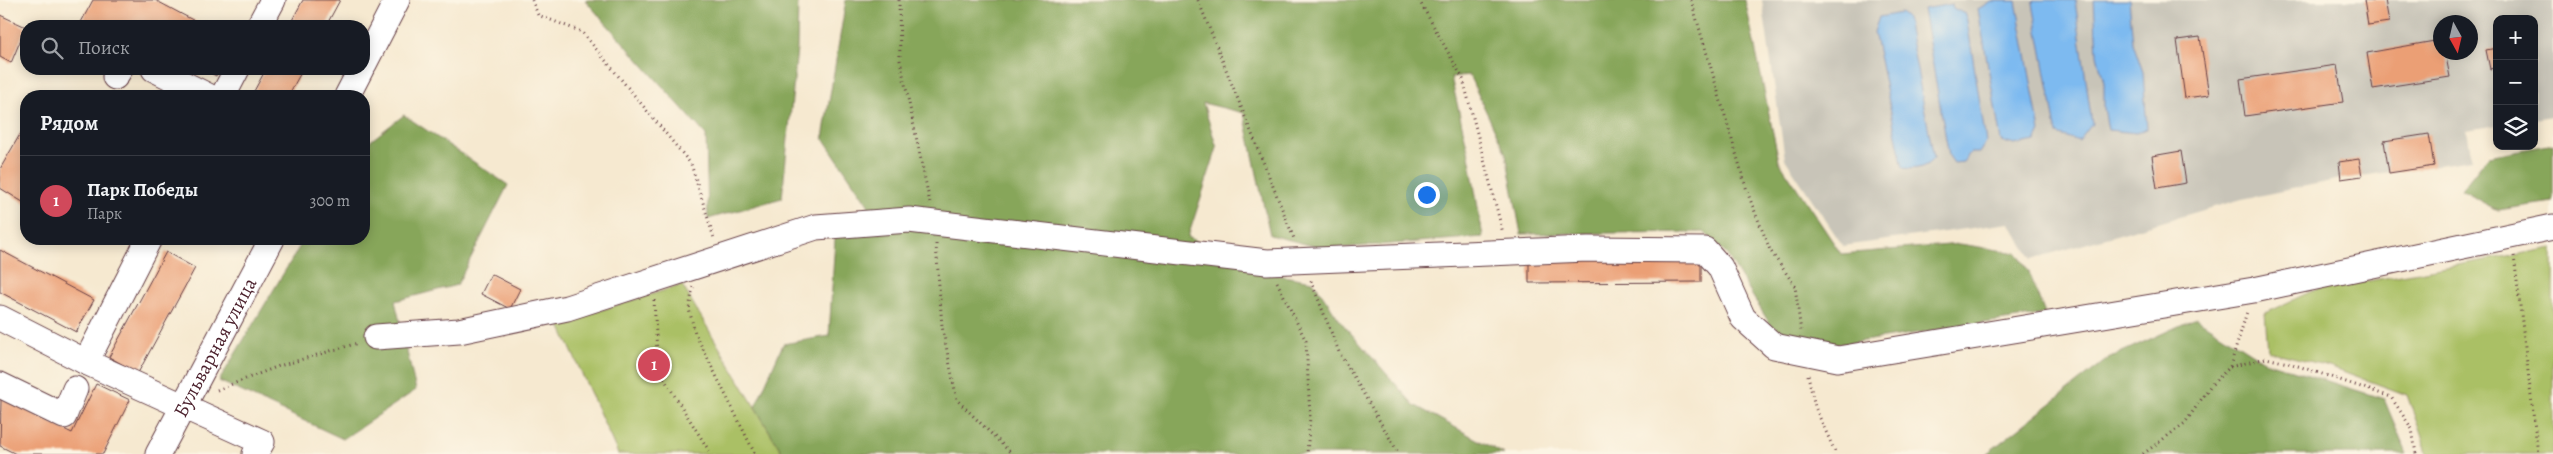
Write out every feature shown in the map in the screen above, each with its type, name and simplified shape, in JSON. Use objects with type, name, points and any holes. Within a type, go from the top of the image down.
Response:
[{"type":"street","points":[[262,20],[273,0]]},
{"type":"street","points":[[370,53],[398,0]]},
{"type":"street","points":[[166,75],[196,90]]},
{"type":"street","points":[[226,90],[234,75]]},
{"type":"street","points":[[350,90],[358,75]]},
{"type":"street","points":[[376,337],[460,331],[567,308],[816,227],[909,220],[1267,262],[1588,248],[1705,250],[1720,267],[1743,318],[1774,346],[1838,360],[2254,290],[2553,227]]},
{"type":"street","points":[[86,362],[146,245]]},
{"type":"street","name":"Бульварная улица","points":[[158,454],[269,245]]},
{"type":"street","points":[[0,318],[86,362],[188,398],[262,442],[255,454]]},
{"type":"street","points":[[0,385],[64,416],[75,389]]},
{"type":"path","points":[[532,0],[538,14],[582,32],[691,164],[711,261],[693,285],[689,309],[695,333],[755,454]]},
{"type":"path","points":[[1198,0],[1339,352],[1399,454]]},
{"type":"path","points":[[1419,0],[1463,79],[1508,251]]},
{"type":"path","points":[[1690,0],[1748,194],[1770,250],[1795,286],[1804,353],[1815,407],[1836,454]]},
{"type":"path","points":[[2512,236],[2538,454]]},
{"type":"path","points":[[1267,262],[1306,340],[1310,417],[1307,454]]},
{"type":"path","points":[[655,279],[654,316],[658,369],[710,454]]},
{"type":"path","points":[[2143,454],[2185,423],[2211,385],[2230,367],[2254,290]]},
{"type":"path","points":[[188,398],[206,394],[279,366],[376,337]]},
{"type":"path","points":[[2230,367],[2266,358],[2292,364],[2391,397],[2412,429],[2416,454]]},
{"type":"shaded area","points":[[1762,0],[2553,0],[2553,116],[2538,118],[2538,15],[2493,15],[2493,126],[2467,130],[2472,160],[2341,179],[2242,199],[2032,259],[2009,223],[1843,246],[1785,159]]},
{"type":"green space","points":[[585,0],[798,0],[797,49],[782,198],[708,219],[706,135]]},
{"type":"green space","points":[[846,0],[1745,0],[1779,161],[1841,254],[1960,244],[2017,253],[2029,272],[2045,314],[1843,344],[1778,337],[1727,255],[1704,232],[1521,234],[1506,154],[1469,75],[1451,77],[1469,155],[1483,237],[1325,249],[1270,235],[1244,113],[1203,103],[1217,148],[1188,237],[1253,271],[1313,281],[1341,322],[1414,405],[1504,454],[783,454],[755,407],[783,344],[829,336],[835,238],[869,206],[823,138]]},
{"type":"green space","points":[[404,115],[508,185],[457,285],[395,301],[416,390],[343,439],[219,381],[300,245],[370,245],[370,141]]},
{"type":"green space","points":[[2553,144],[2553,202],[2498,210],[2461,190],[2488,156],[2520,150],[2538,150],[2538,147]]},
{"type":"green space","points":[[2553,248],[2553,454],[2428,454],[2407,395],[2329,366],[2268,351],[2265,313],[2312,291]]},
{"type":"green space","points":[[682,285],[783,454],[618,454],[559,323]]},
{"type":"green space","points":[[2196,318],[2264,361],[2384,399],[2407,454],[1986,454],[2109,358]]},
{"type":"water","points":[[2035,0],[2075,0],[2092,124],[2079,141],[2057,134],[2033,4]]},
{"type":"water","points":[[2094,0],[2129,0],[2133,43],[2143,72],[2147,129],[2136,133],[2108,130],[2104,108],[2104,83],[2097,55]]},
{"type":"water","points":[[1991,1],[2016,1],[2040,131],[2035,141],[2014,145],[2001,141],[1978,9]]},
{"type":"water","points":[[1952,4],[1953,8],[1966,14],[1986,142],[1979,153],[1970,153],[1963,162],[1954,163],[1949,156],[1923,9]]},
{"type":"water","points":[[1901,13],[1907,18],[1934,158],[1924,166],[1912,169],[1903,168],[1874,32],[1879,17]]},
{"type":"building","points":[[93,0],[155,0],[193,20],[82,20]]},
{"type":"building","points":[[303,0],[340,0],[329,20],[292,20]]},
{"type":"building","points":[[2364,0],[2385,0],[2389,22],[2368,25]]},
{"type":"building","points":[[0,15],[20,24],[20,41],[11,63],[0,57]]},
{"type":"building","points":[[2200,37],[2209,95],[2185,98],[2177,40]]},
{"type":"building","points":[[2433,41],[2433,60],[2447,60],[2450,77],[2373,89],[2367,53]]},
{"type":"building","points":[[2493,49],[2493,68],[2490,69],[2486,50]]},
{"type":"building","points":[[2337,65],[2343,102],[2245,116],[2240,79]]},
{"type":"building","points":[[263,75],[300,75],[291,90],[255,90]]},
{"type":"building","points":[[20,134],[20,200],[0,188],[0,169]]},
{"type":"building","points":[[2429,134],[2434,166],[2389,173],[2384,141]]},
{"type":"building","points":[[2181,151],[2186,183],[2157,188],[2152,156]]},
{"type":"building","points":[[2359,159],[2362,176],[2341,179],[2339,162]]},
{"type":"building","points":[[0,250],[94,300],[76,332],[0,292]]},
{"type":"building","points":[[166,252],[195,268],[138,373],[109,357]]},
{"type":"building","points":[[1529,257],[1701,257],[1701,282],[1529,283]]},
{"type":"building","points":[[491,274],[520,289],[510,309],[481,294]]},
{"type":"building","points":[[96,384],[130,400],[103,454],[16,454],[0,446],[1,398],[72,433]]},
{"type":"place","name":"Парк Победы","points":[[654,365]]}]
